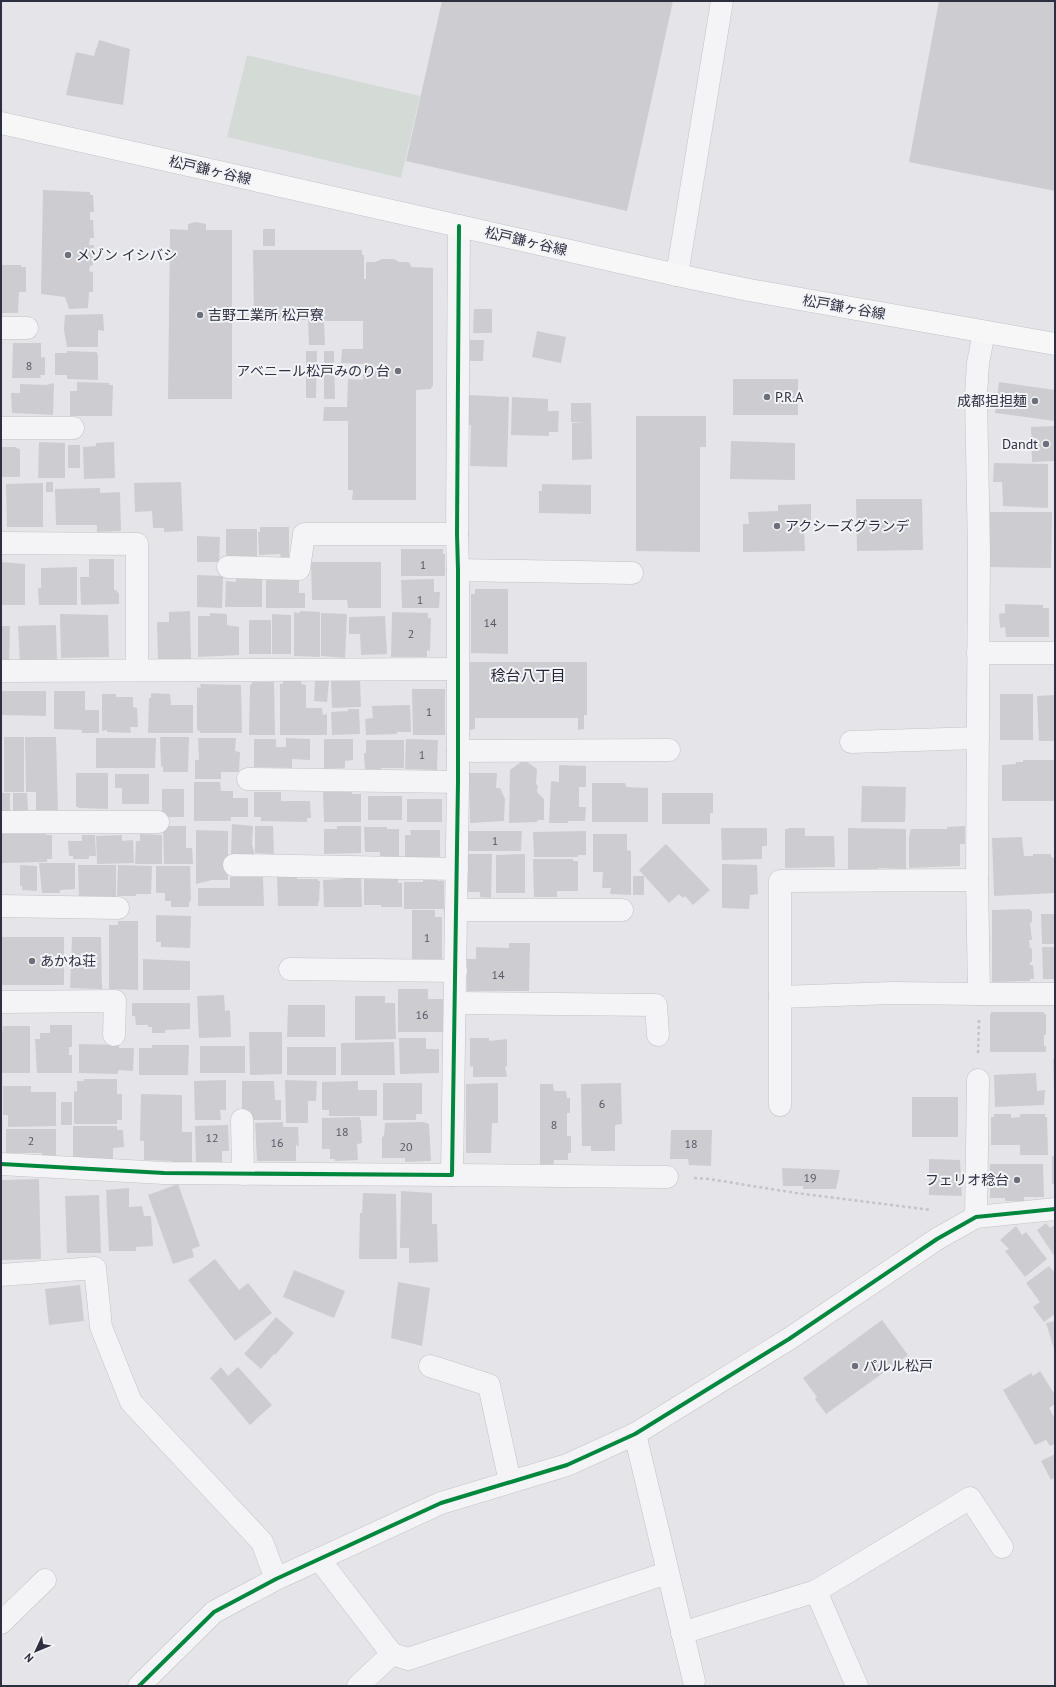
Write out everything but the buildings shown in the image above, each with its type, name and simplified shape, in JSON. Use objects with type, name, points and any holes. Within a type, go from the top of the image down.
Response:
[{"type":"main road","name":"松戸鎌ヶ谷線","points":[[1,123],[677,275],[749,290],[1055,344]]},
{"type":"street","points":[[677,275],[722,1]]},
{"type":"street","points":[[452,1175],[456,1003],[458,782],[457,534],[459,226]]},
{"type":"street","points":[[1,328],[27,328]]},
{"type":"street","points":[[979,994],[977,880],[979,552],[976,396],[978,363],[984,332]]},
{"type":"street","points":[[1,428],[73,428]]},
{"type":"street","points":[[228,567],[300,568],[304,534],[457,534]]},
{"type":"street","points":[[1,543],[137,544],[137,670]]},
{"type":"street","points":[[458,570],[632,573]]},
{"type":"street","points":[[978,653],[1055,653]]},
{"type":"street","points":[[1,671],[458,669]]},
{"type":"street","points":[[851,742],[978,738]]},
{"type":"street","points":[[458,751],[669,750]]},
{"type":"street","points":[[248,779],[458,782]]},
{"type":"street","points":[[1,822],[158,822]]},
{"type":"street","points":[[234,865],[457,869]]},
{"type":"street","points":[[780,1106],[780,881],[977,880]]},
{"type":"street","points":[[1,906],[118,908]]},
{"type":"street","points":[[456,910],[622,910]]},
{"type":"street","points":[[290,969],[456,971]]},
{"type":"street","points":[[780,997],[892,993],[1055,994]]},
{"type":"street","points":[[1,1002],[115,1002],[114,1035]]},
{"type":"street","points":[[456,1003],[656,1005],[658,1035]]},
{"type":"street","points":[[972,1220],[978,1080]]},
{"type":"street","points":[[242,1120],[243,1174]]},
{"type":"street","points":[[1,1164],[164,1173],[667,1177]]},
{"type":"street","points":[[139,1686],[214,1612],[276,1579],[441,1503],[567,1465],[634,1434],[789,1340],[938,1239],[972,1220],[1055,1209]]},
{"type":"street","points":[[1,1275],[95,1268],[101,1327],[131,1402],[262,1542],[276,1579]]},
{"type":"street","points":[[430,1366],[489,1385],[510,1482]]},
{"type":"street","points":[[634,1434],[694,1681]]},
{"type":"street","points":[[682,1633],[816,1591],[970,1498],[1002,1547]]},
{"type":"street","points":[[319,1558],[392,1654],[408,1659],[667,1573]]},
{"type":"street","points":[[1,1623],[45,1580]]},
{"type":"street","points":[[816,1591],[857,1686]]},
{"type":"street","points":[[358,1686],[392,1654]]},
{"type":"path","points":[[978,1080],[979,994]]},
{"type":"path","points":[[667,1177],[709,1179],[796,1193],[962,1214],[972,1220]]},
{"type":"shaded area","points":[[247,55],[420,96],[401,178],[227,137]]},
{"type":"cycle path","points":[[1,1164],[164,1173],[452,1175],[458,782],[457,534],[459,226]]},
{"type":"cycle path","points":[[139,1686],[214,1612],[276,1579],[441,1503],[567,1465],[635,1434],[789,1339],[937,1239],[976,1217],[1055,1209]]},
{"type":"place","name":"メゾン イシバシ","points":[[68,255]]},
{"type":"place","name":"吉野工業所 松戸寮","points":[[200,315]]},
{"type":"place","name":"アベニール松戸みのり台","points":[[398,371]]},
{"type":"place","name":"P.R.A","points":[[767,397]]},
{"type":"place","name":"成都担担麺","points":[[1035,401]]},
{"type":"place","name":"Dandt","points":[[1046,444]]},
{"type":"place","name":"アクシーズグランデ","points":[[777,526]]},
{"type":"place","name":"あかね荘","points":[[32,961]]},
{"type":"place","name":"フェリオ稔台","points":[[1017,1180]]},
{"type":"place","name":"パルル松戸","points":[[855,1366]]},
{"type":"district","name":"稔台八丁目","points":[[528,676]]}]
